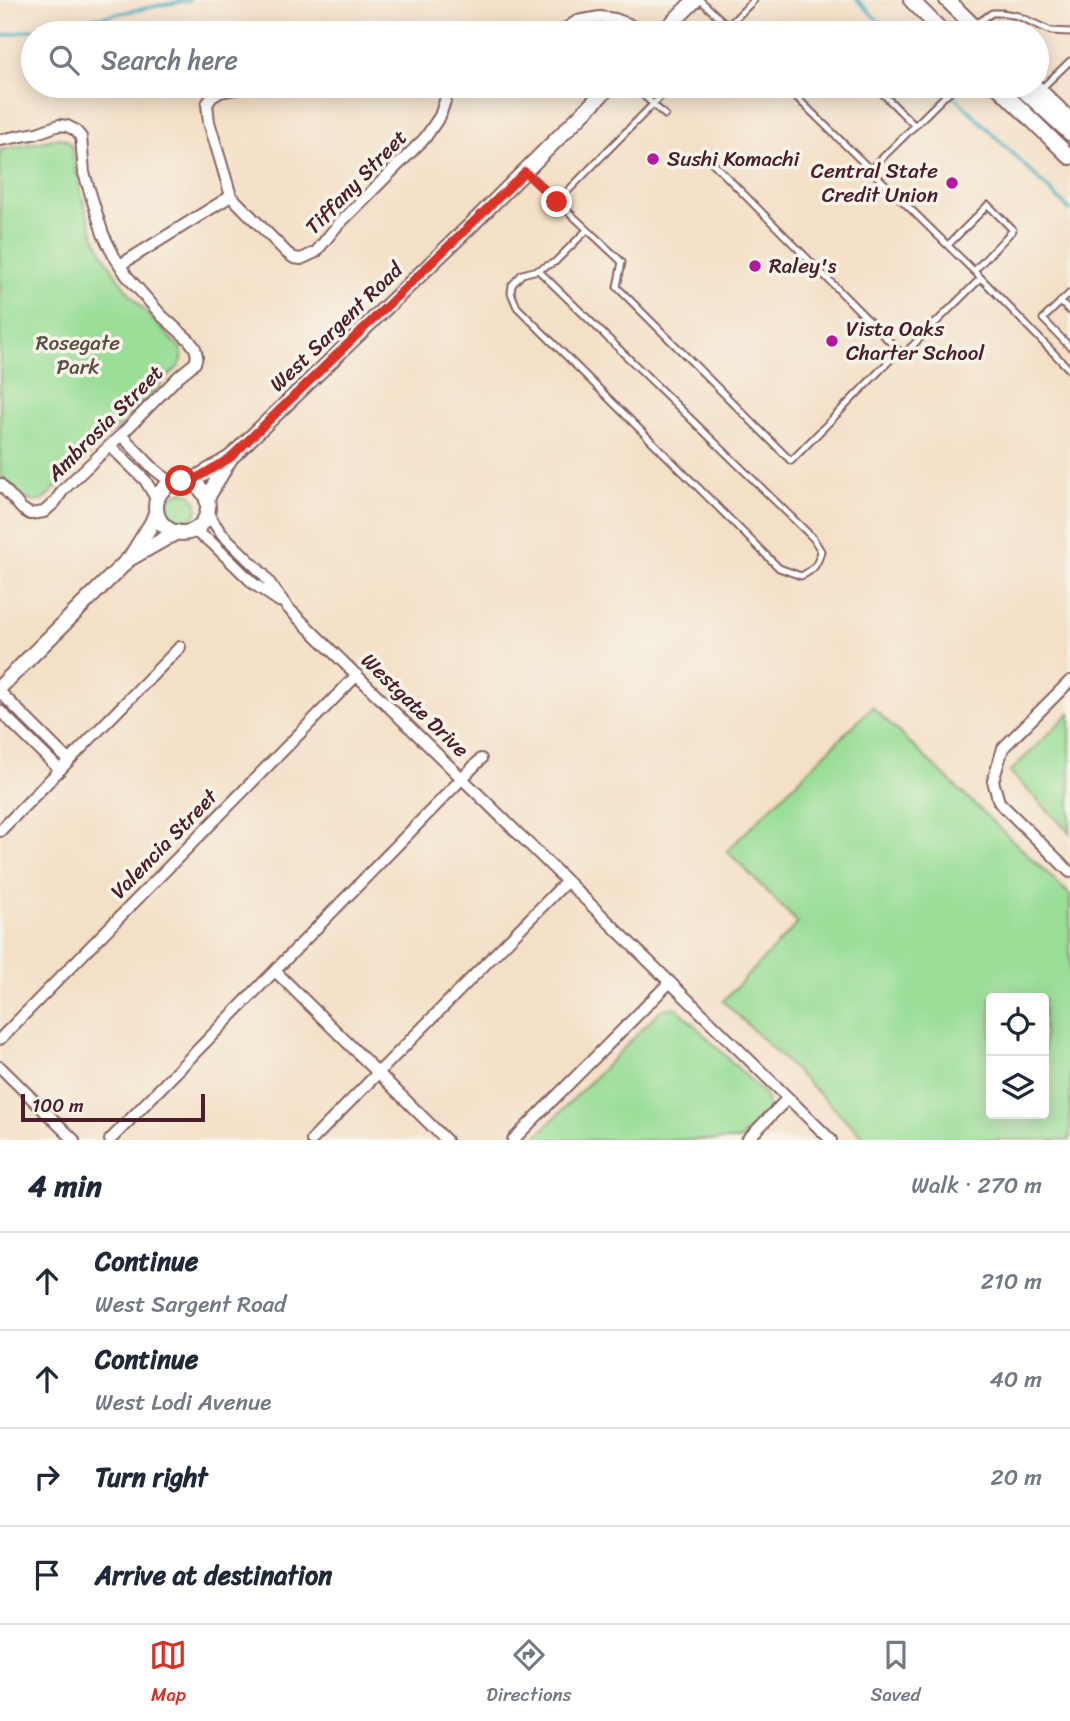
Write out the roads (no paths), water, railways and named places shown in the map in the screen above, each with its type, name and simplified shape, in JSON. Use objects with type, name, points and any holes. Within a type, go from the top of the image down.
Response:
[{"type":"street","points":[[675,21],[698,0]]},
{"type":"street","points":[[911,0],[932,21]]},
{"type":"street","points":[[947,0],[969,21]]},
{"type":"street","points":[[577,21],[600,17],[621,21]]},
{"type":"street","points":[[0,140],[37,133],[59,125],[75,130],[81,137],[84,173],[103,234],[120,265],[231,196],[208,115],[207,104],[211,98]]},
{"type":"street","name":"Tiffany Street","points":[[231,196],[286,253],[301,259],[316,252],[335,227],[425,138],[440,116],[446,98]]},
{"type":"street","name":"West Sargent Road","points":[[190,482],[230,458],[525,172],[596,98]]},
{"type":"street","points":[[1009,98],[1070,157]]},
{"type":"street","points":[[1032,98],[1070,133]]},
{"type":"street","points":[[1047,98],[1070,120]]},
{"type":"street","name":"Ambrosia Street","points":[[0,484],[22,509],[30,514],[44,512],[63,490],[195,363],[195,348],[189,340],[162,316],[120,265]]},
{"type":"street","points":[[121,435],[155,470],[172,483]]},
{"type":"street","points":[[69,761],[0,689],[129,559],[152,523],[157,506],[160,493],[172,483],[190,482],[203,491],[207,506],[204,520],[193,530],[177,532],[164,525],[157,506],[145,481],[110,446]]},
{"type":"street","name":"West Sargent Road","points":[[207,506],[230,458]]},
{"type":"street","name":"Westgate Drive","points":[[207,506],[221,533],[263,574],[287,607],[831,1140]]},
{"type":"street","name":"Westgate Drive","points":[[193,530],[212,542],[254,584],[287,607]]},
{"type":"street","points":[[129,559],[177,532]]},
{"type":"street","points":[[0,831],[180,647]]},
{"type":"street","name":"Valencia Street","points":[[0,1039],[356,675]]},
{"type":"street","points":[[1070,681],[1003,748],[993,781],[999,802],[1070,872]]},
{"type":"street","points":[[0,711],[60,770]]},
{"type":"street","points":[[110,1140],[481,759]]},
{"type":"street","points":[[312,1140],[567,881]]},
{"type":"street","points":[[275,971],[446,1140]]},
{"type":"street","points":[[513,1140],[670,982]]},
{"type":"street","points":[[0,1067],[74,1140]]},
{"type":"street","points":[[747,1140],[788,1098]]},
{"type":"lane","points":[[698,0],[722,21]]},
{"type":"lane","points":[[733,21],[754,0]]},
{"type":"lane","points":[[984,21],[992,13],[1018,16],[1029,21]]},
{"type":"lane","points":[[1049,30],[1070,32]]},
{"type":"lane","points":[[1049,78],[1070,61]]},
{"type":"lane","points":[[647,98],[665,115]]},
{"type":"lane","points":[[557,202],[660,98]]},
{"type":"lane","points":[[799,98],[1070,370]]},
{"type":"lane","points":[[887,98],[915,126]]},
{"type":"lane","points":[[871,169],[943,98]]},
{"type":"lane","points":[[708,158],[903,355],[981,278]]},
{"type":"lane","points":[[525,172],[622,262],[617,286],[791,461],[899,351]]},
{"type":"lane","points":[[948,245],[988,205],[1013,230],[974,271]]},
{"type":"lane","points":[[538,271],[813,538],[821,551],[819,562],[811,571],[801,576],[779,568],[517,307],[511,293],[512,285],[522,274],[538,271],[555,262],[587,230]]},
{"type":"lane","points":[[1070,293],[1043,320],[1070,347]]},
{"type":"lane","points":[[1060,302],[1070,311]]},
{"type":"lane","points":[[1040,339],[1050,328]]},
{"type":"waterway","points":[[79,21],[189,0]]},
{"type":"waterway","points":[[857,0],[879,21]]},
{"type":"waterway","points":[[0,36],[21,32]]},
{"type":"waterway","points":[[956,98],[1070,210]]},
{"type":"place","name":"Sushi Komachi","points":[[653,159]]},
{"type":"place","name":"Central State Credit Union","points":[[952,183]]},
{"type":"place","name":"Raley's","points":[[755,266]]},
{"type":"place","name":"Vista Oaks Charter School","points":[[832,341]]},
{"type":"park label","name":"Rosegate Park","points":[[78,355]]}]
